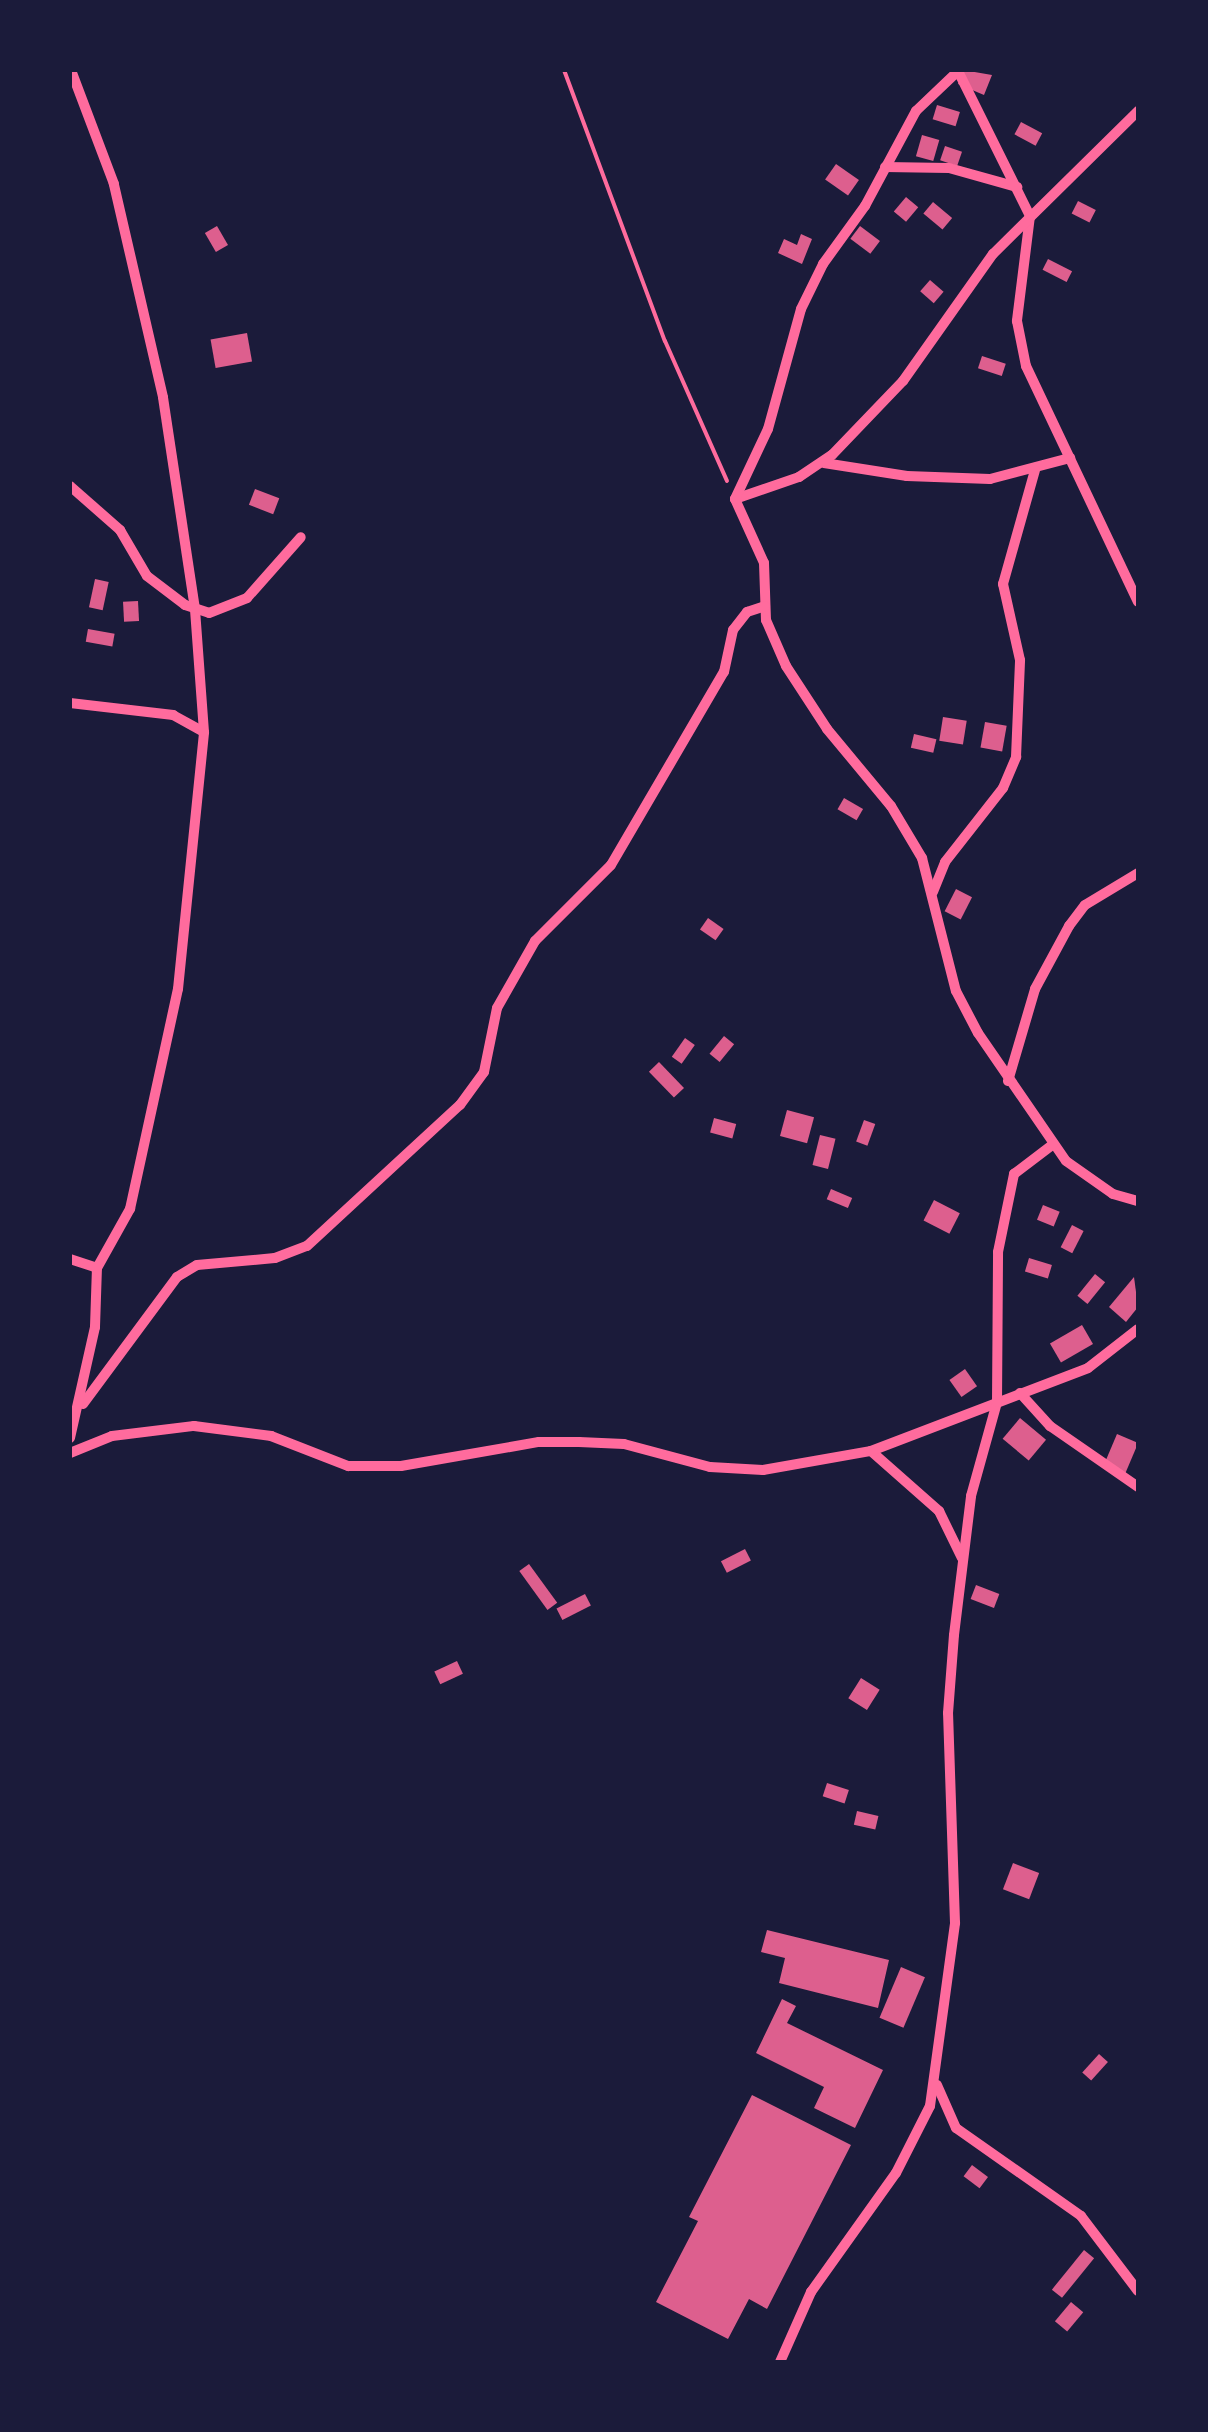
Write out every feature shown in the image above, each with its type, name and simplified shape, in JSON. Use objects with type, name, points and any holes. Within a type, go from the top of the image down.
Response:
[{"type":"street","points":[[70,1438],[96,1327],[96,1268],[130,1209],[178,988],[204,732],[195,609],[162,397],[114,184],[71,70]]},
{"type":"street","points":[[1138,602],[1026,366],[1017,320],[1030,216],[959,71],[916,111],[801,309],[768,429],[736,499],[764,564],[765,606],[789,672],[891,806],[933,892],[956,991],[1008,1081],[1052,1146],[1086,1178],[1138,1201]]},
{"type":"street","points":[[736,499],[824,462],[904,381],[993,254],[1138,110]]},
{"type":"street","points":[[886,167],[948,168],[1017,187]]},
{"type":"street","points":[[824,462],[958,478],[1034,470],[1070,458]]},
{"type":"street","points":[[933,892],[945,862],[1003,788],[1016,757],[1020,660],[1003,584],[1034,470]]},
{"type":"street","points":[[70,486],[120,530],[147,576],[195,609],[209,613],[246,598],[300,537]]},
{"type":"street","points":[[75,1420],[177,1276],[197,1265],[275,1258],[307,1246],[460,1105],[484,1072],[497,1008],[535,941],[611,865],[724,672],[733,630],[747,612],[765,606]]},
{"type":"street","points":[[70,703],[173,716],[204,732]]},
{"type":"street","points":[[1008,1081],[1035,989],[1069,926],[1085,905],[1138,874]]},
{"type":"street","points":[[780,2362],[838,2248],[896,2173],[930,2106],[956,1923],[948,1713],[970,1496],[997,1402],[998,1252],[1010,1182],[1016,1170],[1052,1146]]},
{"type":"street","points":[[70,1259],[96,1268]]},
{"type":"street","points":[[70,1453],[112,1436],[194,1426],[272,1436],[348,1466],[401,1466],[538,1442],[624,1444],[736,1470],[871,1450],[1088,1368],[1138,1329]]},
{"type":"street","points":[[1020,1394],[1050,1426],[1138,1488]]},
{"type":"street","points":[[871,1450],[939,1511],[963,1559]]},
{"type":"street","points":[[936,2079],[956,2128],[1082,2216],[1138,2291]]},
{"type":"path","points":[[564,70],[665,341],[736,499]]},
{"type":"building","points":[[963,70],[992,75],[984,95],[958,84]]},
{"type":"building","points":[[937,105],[960,112],[956,126],[933,119]]},
{"type":"building","points":[[1021,122],[1042,133],[1036,146],[1014,134]]},
{"type":"building","points":[[922,135],[939,140],[933,161],[916,156]]},
{"type":"building","points":[[945,146],[962,152],[957,166],[940,160]]},
{"type":"building","points":[[836,164],[859,180],[848,196],[825,180]]},
{"type":"building","points":[[906,197],[918,207],[906,222],[894,212]]},
{"type":"building","points":[[1078,201],[1096,210],[1089,223],[1072,213]]},
{"type":"building","points":[[933,202],[952,218],[943,230],[923,213]]},
{"type":"building","points":[[217,226],[228,245],[216,252],[205,233]]},
{"type":"building","points":[[860,226],[880,241],[870,254],[850,239]]},
{"type":"building","points":[[801,234],[812,239],[802,264],[778,253],[784,239],[797,245]]},
{"type":"building","points":[[1048,259],[1072,271],[1067,282],[1043,270]]},
{"type":"building","points":[[930,280],[944,292],[934,303],[920,291]]},
{"type":"building","points":[[247,333],[252,362],[216,368],[211,339]]},
{"type":"building","points":[[982,356],[1006,364],[1002,376],[978,368]]},
{"type":"building","points":[[255,489],[279,498],[273,514],[249,505]]},
{"type":"building","points":[[95,579],[109,582],[103,610],[89,607]]},
{"type":"building","points":[[138,601],[139,621],[124,622],[123,602]]},
{"type":"building","points":[[88,629],[115,634],[112,646],[86,642]]},
{"type":"building","points":[[943,717],[967,721],[963,744],[939,741]]},
{"type":"building","points":[[985,722],[1007,726],[1002,751],[980,748]]},
{"type":"building","points":[[914,734],[936,739],[933,753],[911,748]]},
{"type":"building","points":[[844,798],[863,809],[857,820],[838,809]]},
{"type":"building","points":[[956,889],[972,897],[961,919],[945,911]]},
{"type":"building","points":[[708,918],[724,929],[716,940],[700,929]]},
{"type":"building","points":[[724,1036],[734,1044],[720,1062],[710,1054]]},
{"type":"building","points":[[685,1038],[695,1045],[682,1064],[672,1057]]},
{"type":"building","points":[[659,1062],[684,1088],[674,1098],[649,1072]]},
{"type":"building","points":[[787,1110],[814,1117],[807,1143],[780,1136]]},
{"type":"building","points":[[714,1118],[736,1124],[732,1138],[710,1132]]},
{"type":"building","points":[[864,1120],[875,1124],[867,1146],[856,1142]]},
{"type":"building","points":[[820,1135],[836,1139],[828,1169],[813,1165]]},
{"type":"building","points":[[831,1189],[852,1198],[848,1208],[827,1199]]},
{"type":"building","points":[[934,1200],[960,1213],[949,1234],[924,1220]]},
{"type":"building","points":[[1043,1205],[1060,1212],[1054,1227],[1037,1220]]},
{"type":"building","points":[[1072,1225],[1084,1231],[1072,1253],[1061,1247]]},
{"type":"building","points":[[1029,1258],[1052,1265],[1048,1278],[1025,1271]]},
{"type":"building","points":[[1095,1274],[1105,1282],[1087,1304],[1077,1296]]},
{"type":"building","points":[[1134,1277],[1138,1307],[1126,1322],[1109,1307]]},
{"type":"building","points":[[1082,1325],[1093,1344],[1061,1363],[1050,1344]]},
{"type":"building","points":[[965,1369],[977,1386],[961,1397],[949,1380]]},
{"type":"building","points":[[1020,1418],[1046,1440],[1029,1461],[1003,1439]]},
{"type":"building","points":[[1117,1434],[1138,1443],[1124,1475],[1103,1466]]},
{"type":"building","points":[[745,1549],[751,1561],[727,1573],[721,1561]]},
{"type":"building","points":[[529,1564],[557,1603],[548,1610],[519,1571]]},
{"type":"building","points":[[976,1585],[999,1594],[994,1608],[971,1599]]},
{"type":"building","points":[[585,1594],[591,1606],[562,1620],[556,1609]]},
{"type":"building","points":[[457,1661],[463,1674],[440,1684],[434,1672]]},
{"type":"building","points":[[861,1678],[880,1690],[867,1710],[848,1698]]},
{"type":"building","points":[[827,1783],[849,1790],[845,1803],[823,1796]]},
{"type":"building","points":[[857,1811],[878,1816],[875,1830],[854,1825]]},
{"type":"building","points":[[1013,1863],[1039,1873],[1029,1899],[1003,1889]]},
{"type":"building","points":[[767,1930],[889,1960],[878,2008],[779,1983],[785,1958],[761,1952]]},
{"type":"building","points":[[901,1967],[925,1977],[903,2028],[880,2018]]},
{"type":"building","points":[[782,1999],[796,2006],[787,2023],[883,2070],[855,2128],[814,2108],[824,2087],[756,2053]]},
{"type":"building","points":[[1099,2054],[1108,2062],[1091,2081],[1082,2073]]},
{"type":"building","points":[[752,2095],[851,2145],[767,2309],[749,2299],[728,2339],[656,2302],[698,2221],[689,2217]]},
{"type":"building","points":[[972,2165],[988,2177],[980,2188],[964,2176]]},
{"type":"building","points":[[1084,2250],[1094,2258],[1062,2298],[1052,2290]]},
{"type":"building","points":[[1071,2302],[1083,2312],[1067,2331],[1055,2321]]}]
